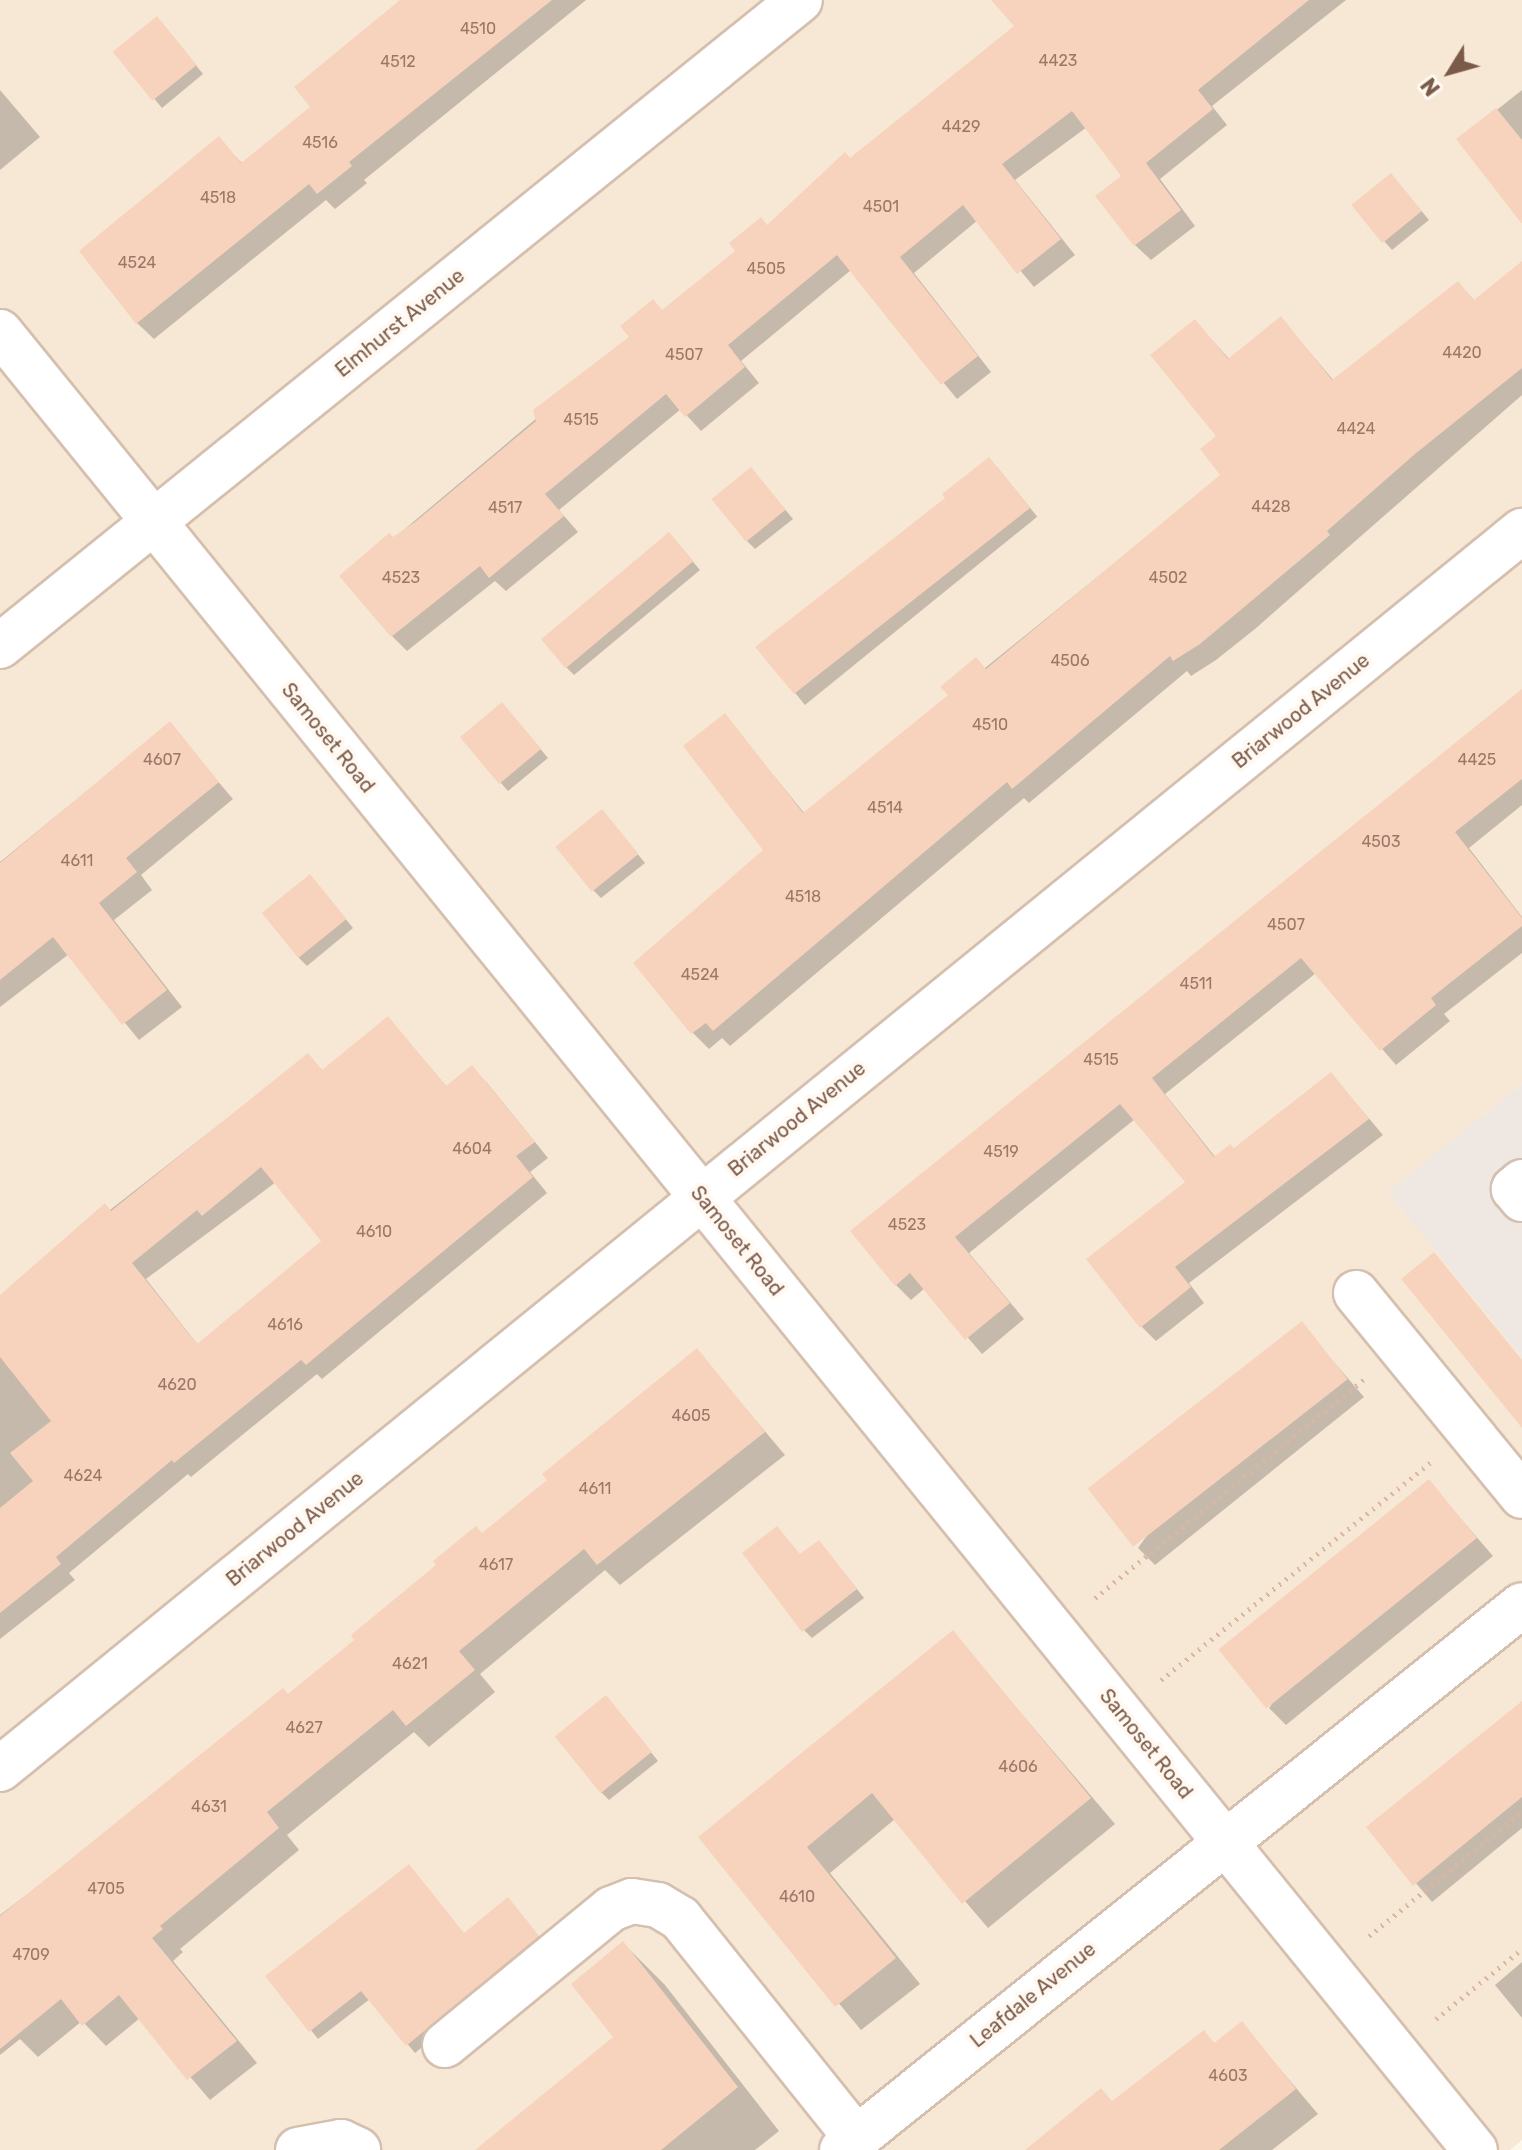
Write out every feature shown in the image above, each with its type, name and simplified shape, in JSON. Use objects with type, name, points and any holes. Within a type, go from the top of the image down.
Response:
[{"type":"street","name":"Elmhurst Avenue","points":[[0,646],[800,0]]},
{"type":"street","name":"Samoset Road","points":[[0,332],[1475,2150]]},
{"type":"street","name":"Briarwood Avenue","points":[[0,1769],[1522,531]]},
{"type":"street","points":[[1522,1182],[1514,1189],[1522,1199]]},
{"type":"street","points":[[1356,1293],[1522,1496]]},
{"type":"street","name":"Leafdale Avenue","points":[[849,2144],[1522,1605]]},
{"type":"street","points":[[445,2045],[611,1909],[632,1901],[658,1905],[680,1918],[849,2144]]},
{"type":"street","points":[[298,2150],[341,2142],[358,2150]]},
{"type":"path","points":[[1095,1598],[1355,1386]]},
{"type":"path","points":[[1161,1680],[1423,1469]]},
{"type":"path","points":[[1369,1936],[1522,1812]]},
{"type":"path","points":[[1436,2019],[1522,1949]]},
{"type":"shaded area","points":[[0,0],[1522,0],[1522,1084],[1389,1192],[1522,1357],[1522,2140],[1510,2150],[0,2150]]},
{"type":"shaded area","points":[[1522,1084],[1522,1357],[1388,1192]]},
{"type":"building","points":[[400,0],[552,0],[349,162],[352,166],[317,194],[309,184],[136,324],[79,251],[219,136],[241,163],[310,107],[294,87]]},
{"type":"building","points":[[991,0],[1309,0],[1198,90],[1213,109],[1146,163],[1181,210],[1134,246],[1095,196],[1121,176],[1072,111],[1002,164],[1061,239],[1017,274],[963,205],[900,257],[978,356],[941,385],[837,255],[728,345],[745,367],[685,417],[666,394],[545,494],[564,516],[489,578],[480,566],[391,637],[339,576],[389,533],[393,537],[415,522],[536,421],[533,410],[629,337],[620,326],[653,299],[662,310],[735,251],[729,243],[761,217],[767,225],[845,152],[850,158],[1014,26]]},
{"type":"building","points":[[157,16],[197,65],[152,101],[113,52]]},
{"type":"building","points":[[1496,108],[1522,140],[1522,224],[1456,139]]},
{"type":"building","points":[[1391,173],[1422,211],[1382,243],[1351,205]]},
{"type":"building","points":[[1522,261],[1522,368],[1415,454],[1327,531],[1330,535],[1200,644],[1173,661],[1170,656],[1012,789],[1007,782],[713,1031],[706,1023],[691,1034],[633,963],[763,850],[683,746],[725,713],[803,813],[948,695],[940,687],[976,657],[986,669],[1220,475],[1200,449],[1216,436],[1150,355],[1195,319],[1228,359],[1281,316],[1332,380],[1458,281],[1474,300]]},
{"type":"building","points":[[989,457],[1030,508],[794,694],[755,647],[945,498],[942,494]]},
{"type":"building","points":[[751,467],[786,510],[746,542],[711,499]]},
{"type":"building","points":[[669,532],[693,561],[565,668],[541,639]]},
{"type":"building","points":[[1522,689],[1522,779],[1455,832],[1522,918],[1522,926],[1431,998],[1436,1005],[1380,1051],[1301,958],[1152,1078],[1214,1157],[1230,1144],[1234,1148],[1331,1072],[1369,1119],[1175,1267],[1191,1287],[1140,1328],[1086,1259],[1185,1182],[1120,1104],[955,1237],[1010,1303],[965,1340],[910,1273],[895,1286],[850,1231]]},
{"type":"building","points":[[502,702],[541,749],[499,784],[460,737]]},
{"type":"building","points":[[170,721],[219,782],[126,858],[137,872],[99,903],[167,990],[122,1025],[53,937],[0,980],[0,863]]},
{"type":"building","points":[[602,809],[639,854],[592,892],[555,847]]},
{"type":"building","points":[[310,874],[347,919],[298,958],[262,913]]},
{"type":"building","points":[[388,1016],[446,1086],[472,1065],[535,1142],[516,1156],[533,1177],[306,1365],[301,1360],[174,1463],[172,1460],[56,1557],[61,1564],[0,1613],[0,1508],[33,1481],[10,1453],[51,1421],[0,1357],[0,1295],[105,1203],[111,1211],[308,1053],[322,1070]],"holes":[[[261,1167],[321,1241],[197,1344],[132,1263],[197,1210],[202,1216]]]},
{"type":"building","points":[[1434,1252],[1522,1360],[1522,1428],[1401,1279]]},
{"type":"building","points":[[1302,1321],[1348,1379],[1133,1547],[1088,1488]]},
{"type":"building","points":[[697,1348],[765,1432],[597,1565],[584,1549],[459,1651],[475,1670],[406,1726],[393,1710],[267,1812],[279,1828],[160,1926],[163,1929],[152,1938],[237,2041],[187,2080],[119,1995],[82,2026],[61,1999],[0,2049],[0,1916],[283,1688],[288,1694],[354,1640],[351,1635],[436,1565],[433,1561],[476,1526],[482,1533],[547,1480],[542,1474]]},
{"type":"building","points":[[1429,1479],[1477,1538],[1266,1709],[1218,1650]]},
{"type":"building","points":[[777,1526],[800,1554],[819,1540],[857,1589],[802,1632],[742,1553]]},
{"type":"building","points":[[953,1630],[1091,1798],[962,1904],[872,1793],[807,1847],[896,1958],[835,2007],[698,1837]]},
{"type":"building","points":[[606,1695],[652,1752],[601,1793],[555,1737]]},
{"type":"building","points":[[1522,1701],[1522,1797],[1413,1886],[1366,1827]]},
{"type":"building","points":[[409,1864],[464,1933],[508,1897],[539,1936],[406,2046],[361,1991],[309,2032],[265,1976]]},
{"type":"building","points":[[623,1941],[738,2087],[661,2150],[475,2150],[613,2037],[571,1984]]},
{"type":"building","points":[[1242,2021],[1296,2089],[1219,2150],[1025,2150],[1101,2088],[1112,2101],[1204,2030],[1214,2043]]}]
